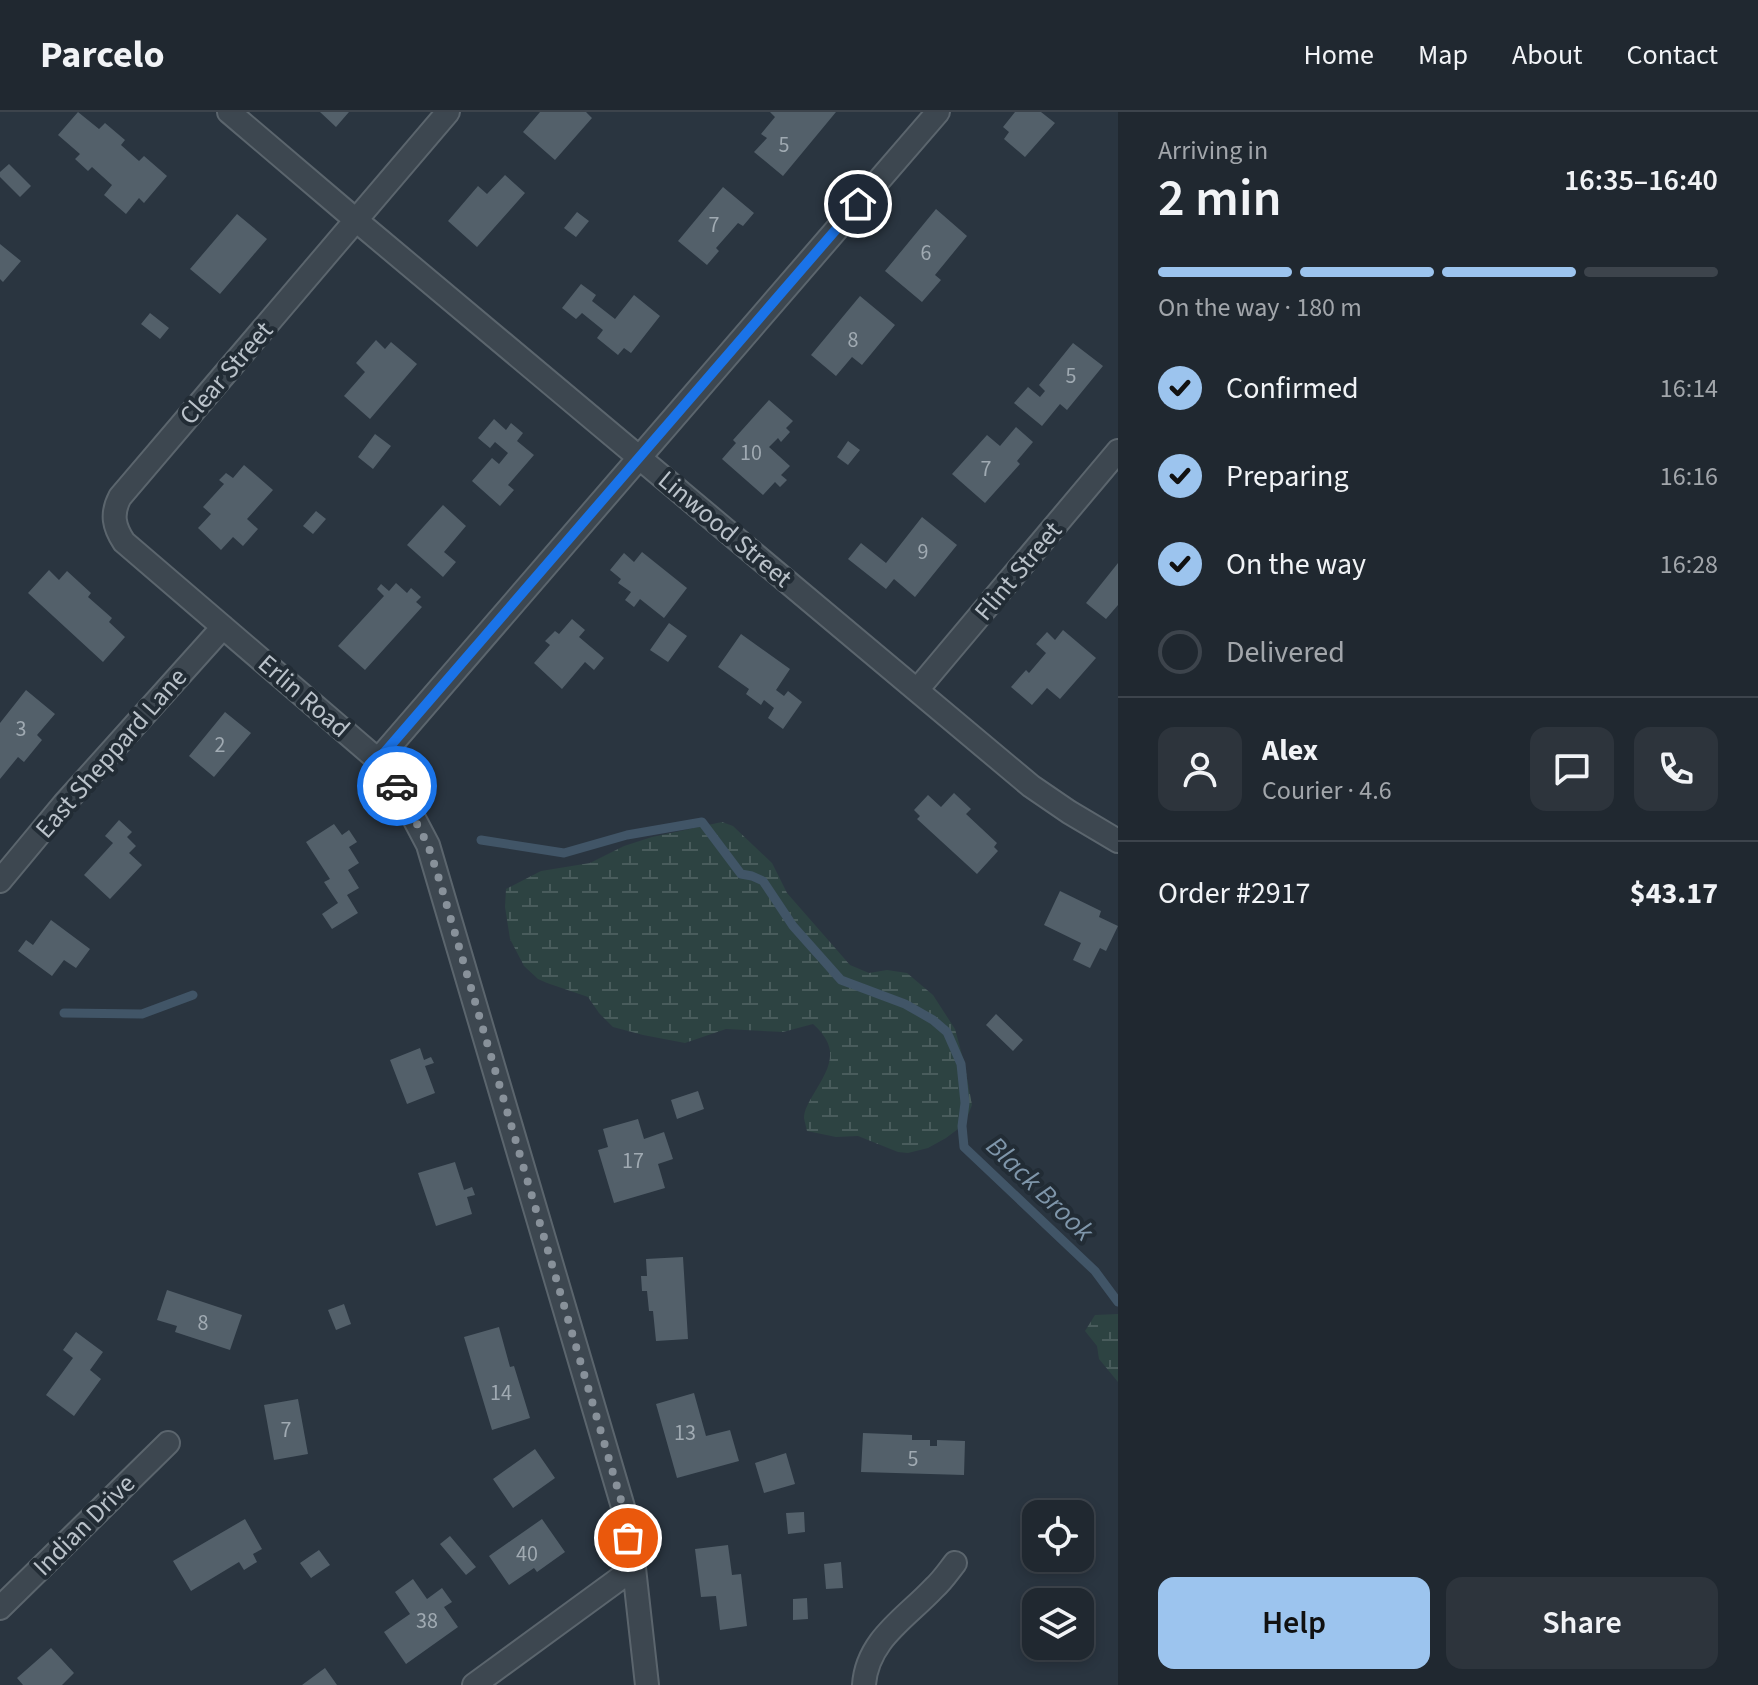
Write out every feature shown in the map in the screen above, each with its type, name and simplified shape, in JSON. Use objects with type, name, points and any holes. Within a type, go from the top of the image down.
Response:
[{"type":"street","name":"Linwood Street","points":[[229,112],[1031,786],[1118,841]]},
{"type":"street","name":"Clear Street","points":[[223,627],[124,542],[116,530],[116,504],[448,112]]},
{"type":"street","points":[[378,760],[938,112]]},
{"type":"street","name":"Flint Street","points":[[917,690],[1118,451]]},
{"type":"street","name":"Erlin Road","points":[[223,627],[378,760],[397,786],[428,845],[623,1507],[634,1568],[647,1685]]},
{"type":"street","name":"East Sheppard Lane","points":[[0,881],[64,804],[223,627]]},
{"type":"street","name":"Indian Drive","points":[[0,1608],[168,1443]]},
{"type":"street","points":[[864,1685],[868,1664],[882,1638],[936,1587],[955,1563]]},
{"type":"street","points":[[474,1685],[634,1568]]},
{"type":"green space","points":[[722,822],[733,826],[772,863],[787,893],[850,965],[869,973],[887,970],[907,973],[933,995],[955,1029],[972,1105],[962,1126],[946,1138],[928,1148],[908,1153],[858,1136],[836,1137],[807,1131],[805,1112],[830,1058],[827,1042],[813,1024],[783,1032],[726,1029],[685,1043],[643,1035],[613,1027],[588,997],[538,979],[524,966],[510,939],[505,907],[506,889],[541,871],[590,863],[624,846],[652,837]]},
{"type":"green space","points":[[1118,1314],[1118,1382],[1099,1359],[1097,1346],[1085,1331],[1095,1315]]},
{"type":"building","points":[[78,112],[99,129],[105,123],[125,140],[121,145],[139,161],[144,156],[167,176],[144,203],[139,198],[126,214],[104,195],[112,185],[92,167],[88,171],[75,159],[80,154],[58,135]]},
{"type":"building","points":[[320,112],[349,112],[336,127]]},
{"type":"building","points":[[540,112],[586,112],[592,118],[555,160],[523,132]]},
{"type":"building","points":[[770,112],[836,112],[783,176],[754,152],[767,138],[761,134],[775,117]]},
{"type":"building","points":[[1015,112],[1041,112],[1055,123],[1025,157],[1004,139],[1009,132],[1003,127]]},
{"type":"building","points":[[9,164],[31,186],[20,197],[0,177],[0,172]]},
{"type":"building","points":[[505,175],[525,193],[477,247],[448,221],[478,186],[487,194]]},
{"type":"building","points":[[723,187],[754,213],[743,226],[738,223],[716,248],[719,251],[707,265],[678,241]]},
{"type":"building","points":[[936,209],[967,236],[935,275],[941,280],[922,302],[885,271]]},
{"type":"building","points":[[577,212],[589,221],[576,237],[564,228]]},
{"type":"building","points":[[237,214],[267,239],[220,294],[190,269]]},
{"type":"building","points":[[0,244],[21,261],[3,282],[0,279]]},
{"type":"building","points":[[581,284],[596,295],[592,301],[615,319],[634,295],[660,316],[631,353],[624,348],[618,355],[597,338],[603,330],[582,313],[576,319],[562,308]]},
{"type":"building","points":[[860,296],[895,325],[862,365],[852,357],[836,376],[811,355]]},
{"type":"building","points":[[150,313],[169,328],[160,339],[141,324]]},
{"type":"building","points":[[376,340],[385,349],[391,342],[417,364],[370,419],[344,396],[365,372],[356,363]]},
{"type":"building","points":[[1073,343],[1103,366],[1067,410],[1060,404],[1042,426],[1014,403],[1028,387],[1040,397],[1045,391],[1039,385]]},
{"type":"building","points":[[769,400],[793,421],[786,428],[790,432],[781,442],[778,438],[769,447],[790,466],[781,475],[787,480],[780,487],[775,482],[763,495],[722,459],[736,443],[733,440]]},
{"type":"building","points":[[494,419],[506,430],[511,423],[523,433],[517,441],[534,455],[508,485],[514,490],[500,506],[472,481],[492,458],[499,464],[508,453],[495,442],[490,448],[478,438]]},
{"type":"building","points":[[1016,427],[1033,442],[1017,461],[1020,464],[985,503],[952,474],[987,435],[1000,446]]},
{"type":"building","points":[[375,434],[391,446],[373,469],[358,457]]},
{"type":"building","points":[[848,441],[860,450],[848,465],[837,457]]},
{"type":"building","points":[[244,465],[273,490],[247,519],[258,529],[243,546],[233,537],[221,550],[198,528],[211,514],[203,507],[224,484],[219,480],[226,473],[233,478]]},
{"type":"building","points":[[443,505],[466,526],[444,552],[456,562],[443,577],[407,545]]},
{"type":"building","points":[[316,511],[326,519],[313,534],[303,526]]},
{"type":"building","points":[[922,517],[957,545],[915,597],[894,579],[886,589],[848,559],[861,543],[886,563]]},
{"type":"building","points":[[642,552],[687,588],[664,618],[640,599],[634,607],[625,600],[631,592],[618,583],[621,579],[610,570],[624,553],[634,562]]},
{"type":"building","points":[[1118,563],[1118,605],[1106,619],[1086,603]]},
{"type":"building","points":[[49,570],[59,580],[67,571],[91,593],[88,597],[112,618],[109,622],[125,637],[103,662],[28,593]]},
{"type":"building","points":[[396,583],[407,593],[411,588],[421,597],[416,602],[422,607],[365,670],[338,646],[384,596],[377,589],[381,584],[389,591]]},
{"type":"building","points":[[572,619],[585,630],[579,637],[604,658],[594,670],[585,662],[562,689],[534,663],[550,645],[545,641],[555,631],[559,634]]},
{"type":"building","points":[[669,623],[687,636],[668,662],[650,650]]},
{"type":"building","points":[[1063,630],[1096,658],[1060,699],[1047,688],[1032,705],[1011,687],[1026,670],[1029,673],[1046,653],[1036,644],[1047,632],[1055,640]]},
{"type":"building","points":[[741,634],[790,669],[776,690],[784,696],[788,691],[802,702],[783,729],[768,718],[774,708],[764,700],[761,705],[746,694],[749,689],[718,667]]},
{"type":"building","points":[[26,690],[55,714],[37,735],[42,740],[24,762],[18,757],[0,779],[0,723]]},
{"type":"building","points":[[225,712],[251,733],[214,777],[189,756]]},
{"type":"building","points":[[954,793],[971,809],[966,814],[997,843],[994,847],[998,851],[977,874],[917,819],[920,816],[914,810],[928,795],[941,807]]},
{"type":"building","points":[[119,820],[132,832],[127,837],[136,846],[129,853],[142,865],[110,899],[84,875],[113,843],[105,836]]},
{"type":"building","points":[[334,824],[342,835],[349,830],[357,842],[349,847],[359,863],[348,870],[359,888],[347,895],[358,913],[332,929],[322,914],[338,903],[324,882],[330,879],[306,842]]},
{"type":"building","points":[[1060,891],[1101,911],[1099,917],[1118,926],[1106,951],[1100,948],[1090,968],[1073,960],[1081,943],[1044,925]]},
{"type":"building","points":[[51,920],[90,949],[76,968],[64,960],[52,976],[18,951],[26,940],[33,945]]},
{"type":"building","points":[[996,1014],[1023,1040],[1013,1051],[986,1025]]},
{"type":"building","points":[[420,1048],[424,1060],[431,1057],[434,1063],[425,1066],[435,1093],[407,1104],[390,1060]]},
{"type":"building","points":[[698,1091],[704,1109],[677,1119],[671,1100]]},
{"type":"building","points":[[638,1119],[644,1139],[664,1132],[673,1159],[658,1164],[665,1188],[614,1203],[598,1150],[608,1147],[603,1129]]},
{"type":"building","points":[[455,1162],[464,1190],[472,1187],[475,1195],[467,1197],[472,1214],[436,1226],[418,1173]]},
{"type":"building","points":[[683,1257],[688,1339],[656,1341],[653,1311],[649,1311],[647,1291],[642,1291],[641,1276],[647,1276],[646,1259]]},
{"type":"building","points":[[167,1290],[242,1315],[230,1350],[175,1332],[177,1326],[157,1320]]},
{"type":"building","points":[[344,1304],[351,1324],[336,1330],[328,1310]]},
{"type":"building","points":[[499,1327],[510,1367],[514,1366],[530,1418],[492,1430],[464,1337]]},
{"type":"building","points":[[76,1332],[103,1352],[90,1370],[101,1379],[74,1416],[46,1395],[73,1358],[63,1350]]},
{"type":"building","points":[[694,1393],[706,1436],[730,1430],[739,1461],[677,1478],[656,1404]]},
{"type":"building","points":[[298,1399],[308,1454],[274,1460],[264,1405]]},
{"type":"building","points":[[863,1433],[912,1435],[912,1440],[930,1440],[930,1446],[937,1446],[937,1440],[965,1441],[964,1475],[861,1472]]},
{"type":"building","points":[[535,1449],[555,1478],[513,1508],[493,1479]]},
{"type":"building","points":[[786,1453],[795,1484],[764,1493],[755,1463]]},
{"type":"building","points":[[804,1512],[805,1532],[788,1534],[786,1513]]},
{"type":"building","points":[[245,1519],[262,1549],[253,1554],[257,1562],[244,1570],[239,1562],[191,1591],[173,1561]]},
{"type":"building","points":[[542,1519],[565,1552],[537,1572],[534,1568],[509,1585],[489,1556]]},
{"type":"building","points":[[450,1536],[476,1567],[466,1575],[440,1544]]},
{"type":"building","points":[[728,1545],[732,1575],[741,1574],[747,1626],[720,1630],[716,1596],[701,1597],[695,1549]]},
{"type":"building","points":[[319,1550],[330,1565],[311,1578],[300,1563]]},
{"type":"building","points":[[841,1562],[843,1588],[826,1589],[824,1564]]},
{"type":"building","points":[[413,1579],[427,1599],[442,1588],[452,1602],[444,1607],[458,1627],[406,1664],[384,1632],[410,1614],[395,1592]]},
{"type":"building","points":[[807,1598],[808,1619],[793,1620],[793,1599]]},
{"type":"building","points":[[51,1648],[74,1673],[62,1685],[23,1685],[17,1678]]},
{"type":"building","points":[[325,1668],[337,1685],[302,1685]]},
{"type":"waterway","name":"Black Brook","points":[[481,840],[564,853],[627,835],[702,822],[741,874],[763,881],[793,926],[841,980],[905,1004],[947,1032],[961,1064],[965,1103],[962,1126],[964,1147],[1095,1271],[1118,1302]]},
{"type":"waterway","name":"Black Brook","points":[[64,1013],[142,1014],[193,995]]},
{"type":"way so far","points":[[397,786],[428,845],[440,882],[623,1507],[628,1538]]},
{"type":"route","points":[[397,786],[378,760],[858,204]]}]
